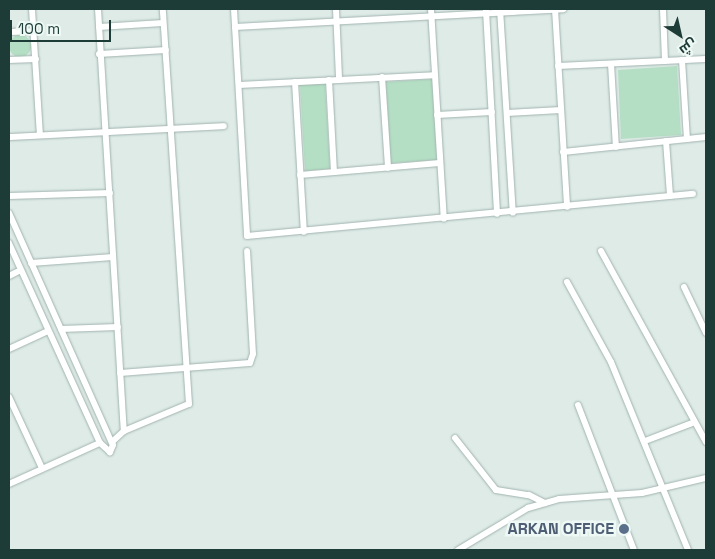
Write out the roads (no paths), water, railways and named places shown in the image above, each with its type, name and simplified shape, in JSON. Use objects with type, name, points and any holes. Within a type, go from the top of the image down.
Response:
[{"type":"street","points":[[32,9],[40,135]]},
{"type":"street","points":[[98,9],[99,54],[106,131],[124,431]]},
{"type":"street","points":[[19,235],[9,241],[21,270],[100,443],[109,452],[112,442],[124,431],[189,404],[163,9]]},
{"type":"street","points":[[234,9],[247,236],[498,214],[693,194]]},
{"type":"street","points":[[336,9],[339,79]]},
{"type":"street","points":[[555,9],[567,207]]},
{"type":"street","points":[[235,27],[336,21],[431,12],[564,9]]},
{"type":"street","points":[[663,9],[665,61]]},
{"type":"street","points":[[500,10],[512,212]]},
{"type":"street","points":[[486,11],[498,214]]},
{"type":"street","points":[[431,12],[444,219]]},
{"type":"street","points":[[99,26],[164,23]]},
{"type":"street","points":[[9,32],[34,31]]},
{"type":"street","points":[[99,54],[166,50]]},
{"type":"street","points":[[9,60],[36,59]]},
{"type":"street","points":[[558,66],[706,59]]},
{"type":"street","points":[[682,60],[687,139]]},
{"type":"street","points":[[611,64],[616,146]]},
{"type":"street","points":[[239,85],[434,75]]},
{"type":"street","points":[[382,77],[388,168]]},
{"type":"street","points":[[329,80],[334,172]]},
{"type":"street","points":[[295,82],[304,232]]},
{"type":"street","points":[[507,112],[561,110]]},
{"type":"street","points":[[437,115],[492,112]]},
{"type":"street","points":[[9,137],[224,126]]},
{"type":"street","points":[[563,152],[706,137]]},
{"type":"street","points":[[666,141],[670,196]]},
{"type":"street","points":[[300,175],[439,163]]},
{"type":"street","points":[[9,196],[110,193]]},
{"type":"street","points":[[9,213],[112,442]]},
{"type":"street","points":[[120,373],[245,365],[253,359],[247,251]]},
{"type":"street","points":[[601,251],[706,442]]},
{"type":"street","points":[[31,263],[113,257]]},
{"type":"street","points":[[9,276],[21,270]]},
{"type":"street","points":[[567,282],[594,327],[645,441],[662,489],[688,550]]},
{"type":"street","points":[[684,287],[706,333]]},
{"type":"street","points":[[61,329],[118,327]]},
{"type":"street","points":[[9,349],[48,331]]},
{"type":"street","points":[[9,397],[42,468]]},
{"type":"street","points":[[578,405],[612,498],[634,550]]},
{"type":"street","points":[[9,419],[17,415]]},
{"type":"street","points":[[645,441],[695,422]]},
{"type":"street","points":[[455,438],[496,490],[529,495],[545,503]]},
{"type":"street","points":[[9,484],[100,443]]},
{"type":"street","points":[[458,550],[500,522],[545,503],[612,498],[662,489],[706,478]]},
{"type":"place","name":"ARKAN OFFICE","points":[[624,529]]}]
